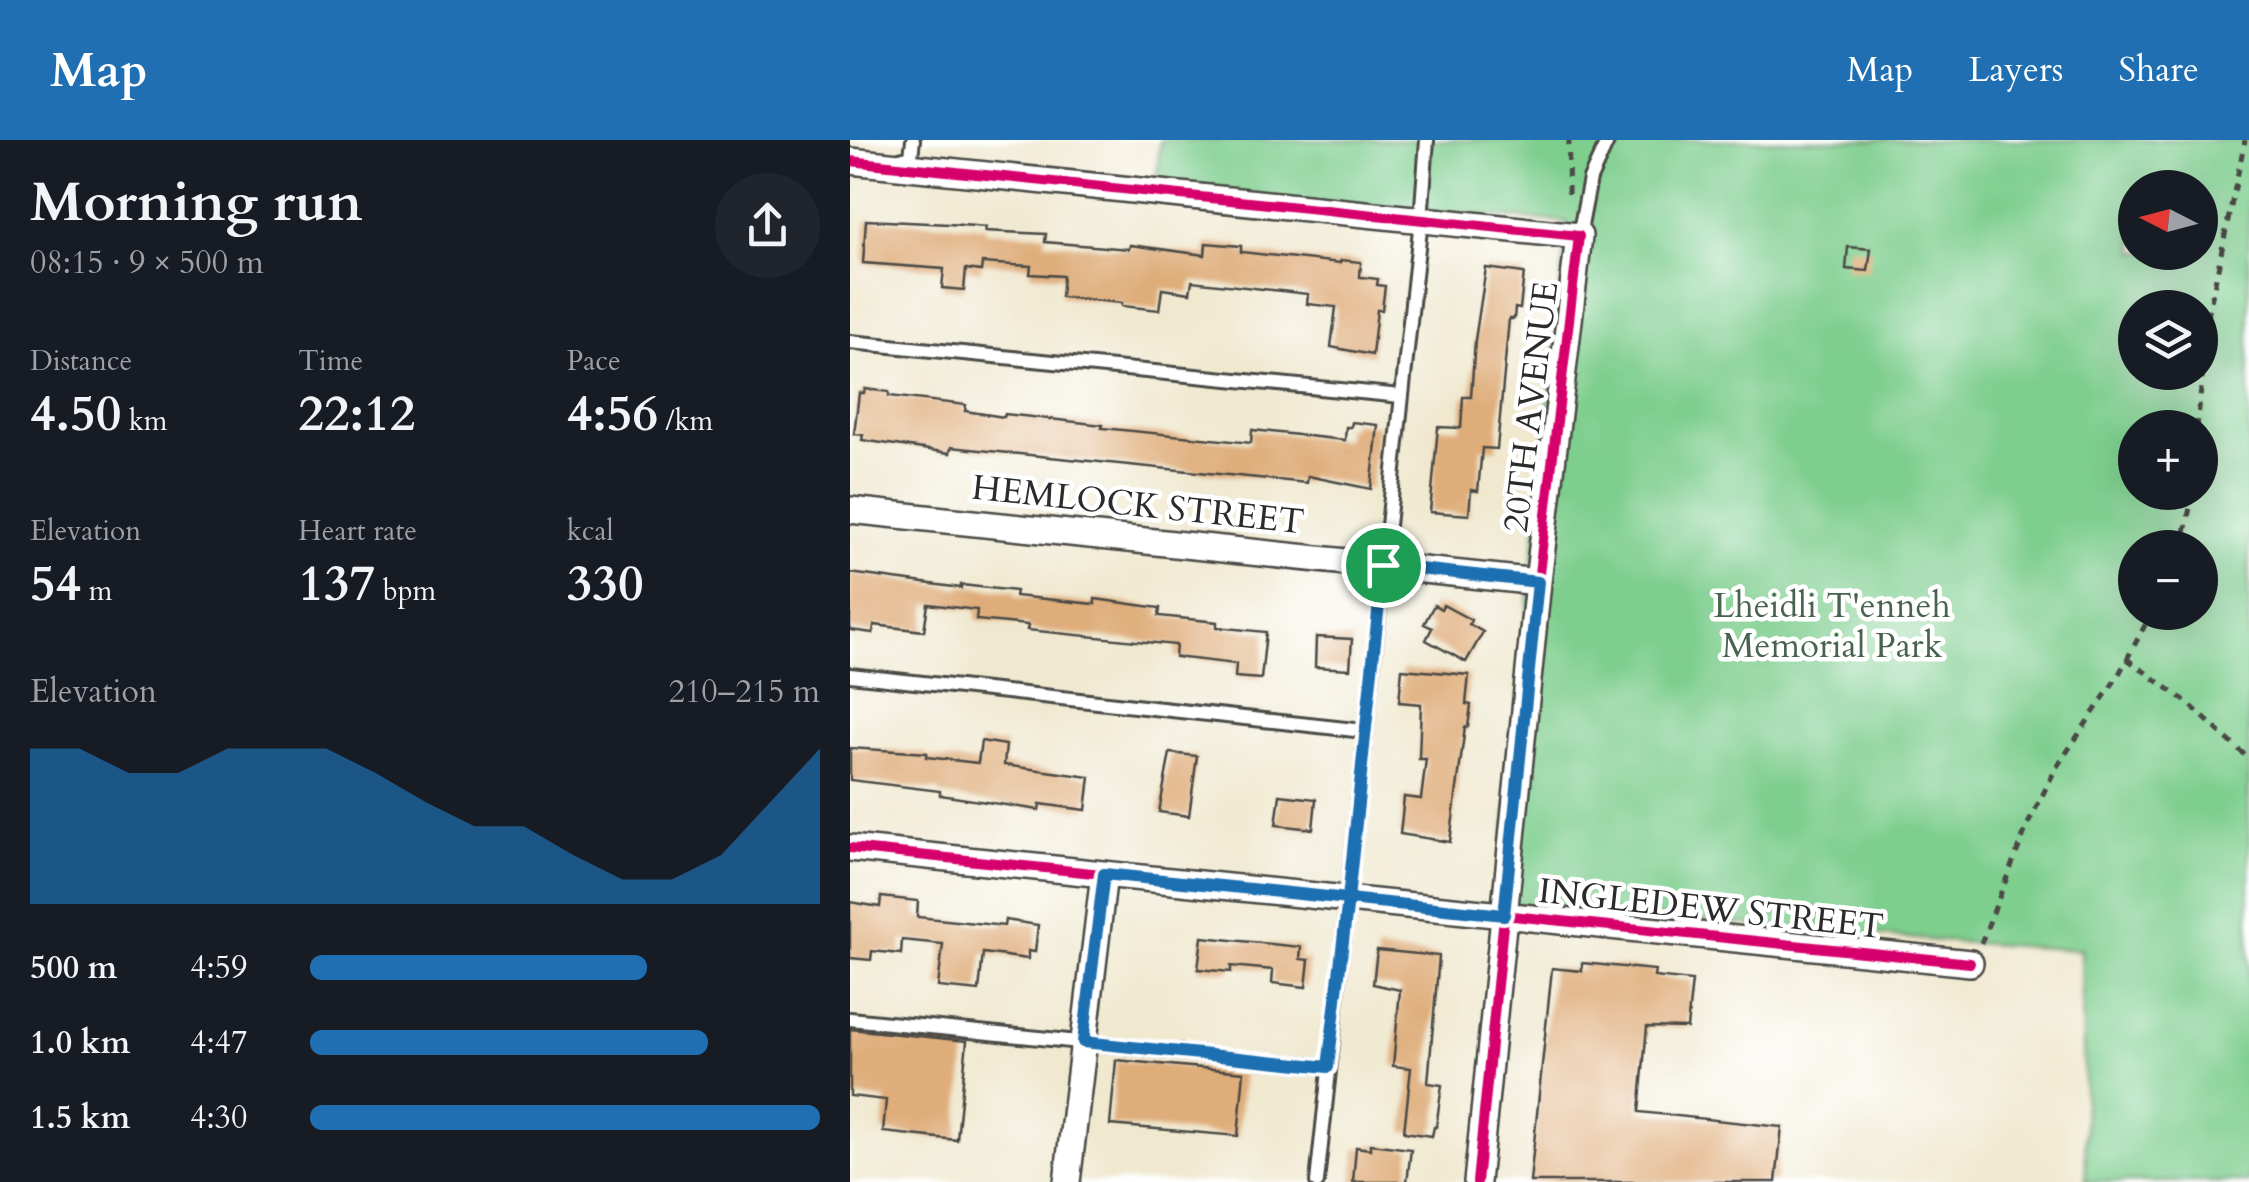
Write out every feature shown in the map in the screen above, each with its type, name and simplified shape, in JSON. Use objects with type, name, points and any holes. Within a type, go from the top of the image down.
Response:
[{"type":"street","points":[[850,161],[1579,236]]},
{"type":"street","name":"20TH AVENUE","points":[[1477,1182],[1538,582],[1579,236]]},
{"type":"street","name":"HEMLOCK STREET","points":[[850,510],[1538,582]]},
{"type":"street","name":"INGLEDEW STREET","points":[[850,848],[1970,963]]},
{"type":"street","points":[[1068,1182],[1104,874]]},
{"type":"lane","points":[[884,164],[911,156],[913,140]]},
{"type":"lane","points":[[1317,1182],[1421,220],[1426,140]]},
{"type":"lane","points":[[1579,236],[1590,179],[1608,140]]},
{"type":"lane","points":[[850,342],[1401,396]]},
{"type":"lane","points":[[850,675],[1364,732]]},
{"type":"lane","points":[[850,1019],[1328,1067]]},
{"type":"path","points":[[2200,410],[2209,311],[2245,140]]},
{"type":"path","points":[[1970,963],[1987,932],[2028,824],[2056,768],[2142,630]]},
{"type":"path","points":[[2127,658],[2188,703],[2249,759]]},
{"type":"green space","name":"Lheidli T'enneh Memorial Park","points":[[1160,140],[2249,140],[2249,1182],[2086,1182],[2081,950],[1498,903],[1567,222],[1156,190]]},
{"type":"building","points":[[866,220],[1046,234],[1045,242],[1129,249],[1130,245],[1205,255],[1206,243],[1241,246],[1241,252],[1361,262],[1360,277],[1378,279],[1377,285],[1385,286],[1382,310],[1377,310],[1372,355],[1331,347],[1336,307],[1307,304],[1308,294],[1192,281],[1190,293],[1162,289],[1159,310],[1061,297],[1063,276],[1030,274],[1031,266],[982,263],[981,271],[966,269],[964,290],[942,288],[944,269],[863,263]]},
{"type":"building","points":[[1848,247],[1871,249],[1868,271],[1846,269]]},
{"type":"building","points":[[1486,268],[1524,273],[1520,309],[1515,308],[1514,319],[1509,319],[1497,449],[1482,448],[1478,491],[1471,490],[1469,515],[1430,512],[1438,427],[1461,428],[1463,397],[1471,397]]},
{"type":"building","points":[[865,389],[889,392],[889,396],[966,405],[965,411],[1004,417],[1005,414],[1251,443],[1252,430],[1345,440],[1346,427],[1351,427],[1352,422],[1378,425],[1371,489],[1308,476],[1307,483],[951,447],[950,453],[862,440],[863,435],[854,434],[859,393]]},
{"type":"building","points":[[850,573],[1016,591],[1015,596],[1095,604],[1095,599],[1160,608],[1159,616],[1266,632],[1261,679],[1235,677],[1236,664],[1175,657],[1176,645],[1027,630],[1028,625],[976,620],[977,610],[928,604],[924,631],[874,625],[873,633],[850,630]]},
{"type":"building","points":[[1434,605],[1441,609],[1443,605],[1471,620],[1469,624],[1483,632],[1466,662],[1426,640],[1432,628],[1424,624]]},
{"type":"building","points":[[1316,637],[1352,639],[1350,669],[1315,667]]},
{"type":"building","points":[[1402,669],[1469,675],[1466,704],[1471,705],[1450,842],[1400,834],[1404,797],[1421,799],[1426,759],[1419,759],[1421,704],[1399,702]]},
{"type":"building","points":[[981,741],[1006,745],[1004,765],[1090,777],[1086,810],[1040,804],[1039,810],[940,795],[940,791],[850,780],[850,748],[927,753],[926,757],[978,763]]},
{"type":"building","points":[[1170,753],[1197,756],[1189,816],[1159,812]]},
{"type":"building","points":[[1280,795],[1316,799],[1313,829],[1276,825]]},
{"type":"building","points":[[881,897],[918,901],[917,917],[1004,926],[1005,920],[1038,925],[1035,952],[1028,951],[1028,959],[983,953],[979,991],[938,987],[943,944],[902,940],[901,954],[872,951],[871,960],[850,958],[850,902],[880,907]]},
{"type":"building","points":[[1202,937],[1301,947],[1300,959],[1309,960],[1306,987],[1272,983],[1273,970],[1231,966],[1231,972],[1198,969]]},
{"type":"building","points":[[1377,950],[1439,956],[1428,1083],[1442,1085],[1432,1136],[1404,1132],[1411,1068],[1393,1066],[1400,990],[1373,984]]},
{"type":"building","points":[[1582,963],[1655,970],[1654,977],[1692,981],[1687,1028],[1647,1027],[1639,1112],[1782,1127],[1776,1182],[1530,1182],[1552,968],[1582,971]]},
{"type":"building","points":[[850,1029],[967,1041],[957,1140],[883,1132],[886,1100],[850,1096]]},
{"type":"building","points":[[1116,1060],[1244,1072],[1238,1136],[1110,1125]]},
{"type":"building","points":[[1370,1144],[1411,1149],[1407,1182],[1353,1182],[1356,1147],[1370,1149]]},
{"type":"cycle path","points":[[850,161],[1579,236],[1538,582],[1477,1182]]},
{"type":"cycle path","points":[[850,848],[1970,963]]},
{"type":"route","points":[[1383,565],[1348,899],[1104,874],[1083,1042],[1328,1067],[1348,899],[1504,915],[1538,582],[1383,565]]}]
